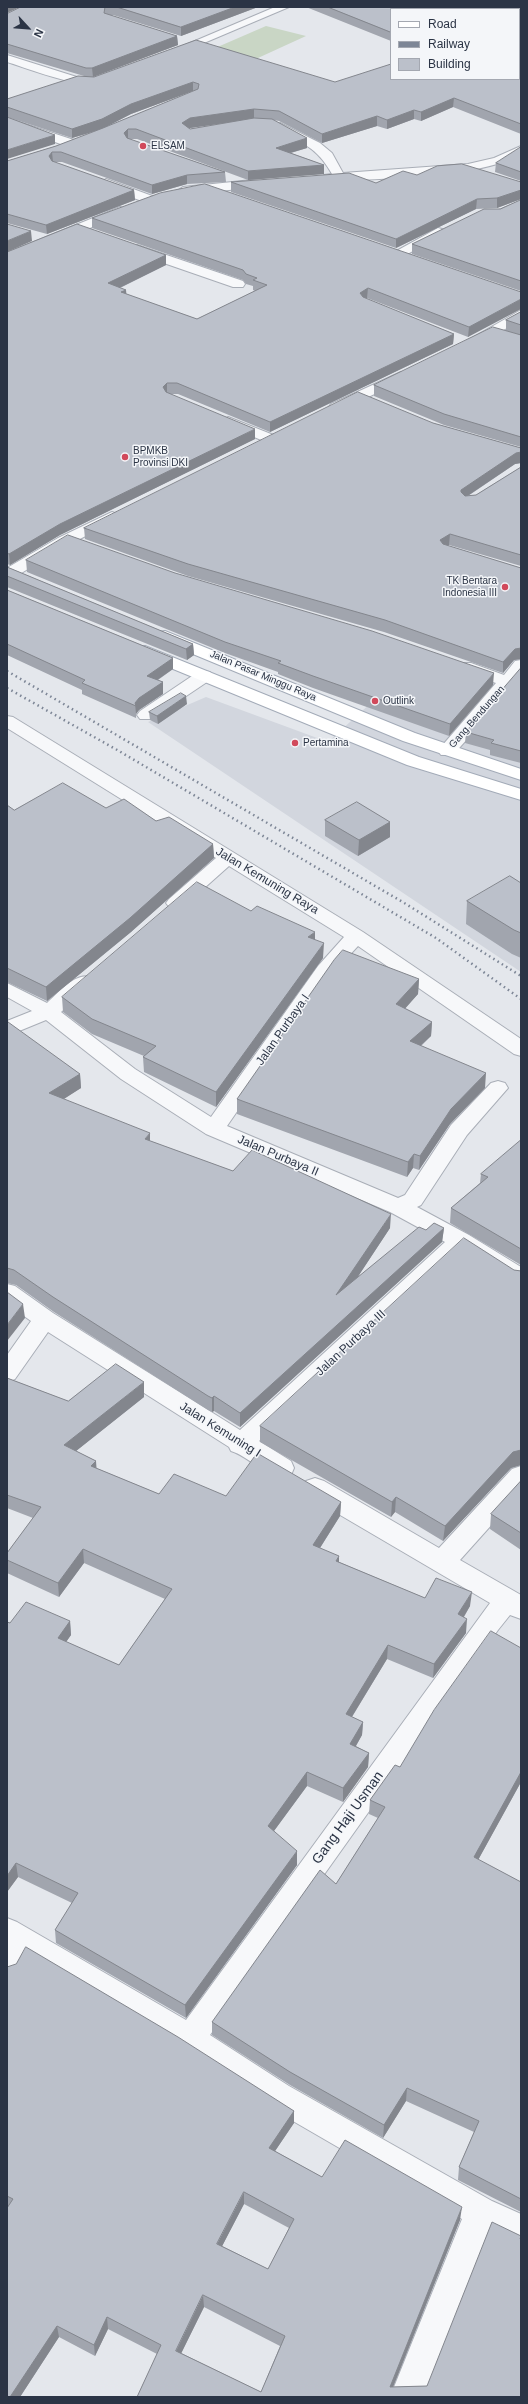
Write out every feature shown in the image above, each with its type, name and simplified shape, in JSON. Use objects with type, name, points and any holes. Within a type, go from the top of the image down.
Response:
[{"type":"main road","name":"Jalan Pasar Minggu Raya","points":[[152,630],[447,751],[521,775]]},
{"type":"main road","name":"Jalan Pasar Minggu Raya","points":[[131,645],[413,761],[521,795]]},
{"type":"street","points":[[163,56],[284,7]]},
{"type":"street","points":[[177,40],[192,45]]},
{"type":"street","points":[[7,58],[79,81],[99,81],[113,75]]},
{"type":"street","points":[[7,121],[73,144]]},
{"type":"street","points":[[269,123],[316,146],[328,156],[340,178]]},
{"type":"street","points":[[51,151],[86,139]]},
{"type":"street","points":[[317,179],[468,168],[498,161],[521,150]]},
{"type":"street","points":[[468,168],[490,176]]},
{"type":"street","points":[[226,176],[247,184]]},
{"type":"street","points":[[94,179],[151,200]]},
{"type":"street","points":[[7,258],[76,228],[168,194],[204,188],[271,182]]},
{"type":"street","points":[[204,188],[233,198]]},
{"type":"street","points":[[76,228],[95,235]]},
{"type":"street","points":[[397,254],[449,228]]},
{"type":"street","points":[[27,234],[47,240]]},
{"type":"street","points":[[125,245],[238,284]]},
{"type":"street","points":[[381,249],[411,259]]},
{"type":"street","points":[[464,344],[492,332],[521,314]]},
{"type":"street","points":[[492,332],[507,336]]},
{"type":"street","points":[[325,412],[413,370]]},
{"type":"street","points":[[358,396],[378,404]]},
{"type":"street","points":[[214,415],[271,439]]},
{"type":"street","points":[[257,446],[284,432]]},
{"type":"street","points":[[15,574],[65,540],[123,512]]},
{"type":"street","points":[[65,540],[89,547]]},
{"type":"street","points":[[450,662],[503,688]]},
{"type":"street","name":"Gang Bendungan","points":[[447,751],[503,688],[521,665]]},
{"type":"street","points":[[146,715],[204,676]]},
{"type":"street","name":"Jalan Kemuning Raya","points":[[7,721],[356,936],[521,1049]]},
{"type":"street","points":[[162,916],[228,858]]},
{"type":"street","name":"Jalan Purbaya I","points":[[214,1129],[324,970],[356,936]]},
{"type":"street","points":[[7,1029],[48,1012],[96,972]]},
{"type":"street","name":"Jalan Purbaya II","points":[[7,989],[48,1012],[128,1074],[214,1129],[398,1207],[461,1241],[521,1278]]},
{"type":"street","points":[[398,1207],[413,1200],[459,1130],[498,1088]]},
{"type":"street","name":"Jalan Purbaya III","points":[[240,1444],[461,1241]]},
{"type":"street","name":"Jalan Kemuning I","points":[[7,1292],[45,1319],[240,1444],[515,1604]]},
{"type":"street","points":[[7,1373],[45,1319]]},
{"type":"street","points":[[442,1562],[521,1476]]},
{"type":"street","name":"Gang Haji Usman","points":[[190,2039],[480,1634],[515,1604]]},
{"type":"street","points":[[7,1966],[15,1936],[190,2039],[278,2096],[481,2212],[521,2231]]},
{"type":"street","points":[[407,2397],[481,2212]]},
{"type":"shaded area","points":[[418,660],[521,690],[521,972],[148,722],[206,697],[328,742]]},
{"type":"green space","points":[[266,26],[306,36],[247,63],[206,52]]},
{"type":"building","points":[[21,7],[105,7],[104,13],[177,36],[92,68],[86,68],[7,44],[7,14]]},
{"type":"building","points":[[117,7],[235,7],[181,27]]},
{"type":"building","points":[[328,7],[521,7],[521,124],[454,98],[421,112],[414,110],[387,120],[377,116],[322,134],[279,111],[254,109],[190,118],[182,123],[190,129],[254,118],[272,119],[307,138],[276,148],[324,165],[248,171],[136,129],[128,129],[124,133],[127,138],[225,172],[187,175],[152,185],[61,152],[52,152],[49,156],[52,161],[134,190],[46,225],[7,214],[7,161],[56,146],[103,128],[198,89],[199,84],[193,82],[131,104],[102,119],[72,129],[7,107],[7,99],[78,76],[94,77],[196,40],[335,82],[390,64],[390,80],[520,80],[520,8],[390,8],[390,32]]},
{"type":"building","points":[[7,117],[55,135],[7,150]]},
{"type":"building","points":[[521,147],[521,172],[496,163]]},
{"type":"building","points":[[462,164],[521,182],[521,190],[497,198],[477,199],[396,239],[231,182],[349,173],[376,183],[403,171],[417,175],[437,166]]},
{"type":"building","points":[[205,184],[521,292],[521,299],[469,327],[368,288],[360,293],[363,297],[454,334],[270,422],[177,383],[167,383],[163,387],[166,392],[255,429],[60,524],[9,554],[7,553],[7,252],[77,224],[166,255],[108,283],[126,290],[121,292],[197,319],[267,285],[253,280],[257,278],[246,274],[243,270],[92,218],[160,193]]},
{"type":"building","points":[[521,200],[521,281],[412,244],[484,209],[500,209]]},
{"type":"building","points":[[7,224],[31,231],[7,241]]},
{"type":"building","points":[[521,312],[521,325],[506,320]]},
{"type":"building","points":[[493,327],[521,335],[521,437],[444,414],[374,385]]},
{"type":"building","points":[[358,392],[433,423],[521,448],[521,452],[516,453],[461,490],[461,492],[465,496],[476,495],[521,467],[521,555],[450,534],[440,540],[443,544],[521,568],[521,648],[515,649],[503,662],[385,620],[188,564],[84,528]]},
{"type":"building","points":[[68,535],[175,573],[372,631],[494,673],[450,724],[278,663],[281,661],[225,642],[26,560]]},
{"type":"building","points":[[7,567],[193,644],[186,649],[7,576]]},
{"type":"building","points":[[7,590],[173,658],[147,676],[163,682],[139,698],[135,703],[136,706],[82,683],[85,680],[7,644]]},
{"type":"building","points":[[521,668],[521,751],[491,743],[494,740],[466,732]]},
{"type":"building","points":[[181,693],[186,696],[157,716],[149,712]]},
{"type":"building","points":[[63,783],[106,808],[124,799],[156,821],[169,817],[213,844],[130,918],[46,987],[7,968],[7,805],[14,810]]},
{"type":"building","points":[[357,802],[390,822],[359,840],[325,820]]},
{"type":"building","points":[[510,876],[521,883],[521,933],[467,901]]},
{"type":"building","points":[[197,882],[251,911],[257,906],[315,932],[308,937],[324,943],[216,1092],[143,1057],[156,1046],[92,1019],[62,997]]},
{"type":"building","points":[[343,950],[419,979],[396,1004],[432,1022],[410,1041],[486,1073],[451,1109],[420,1156],[414,1154],[408,1162],[237,1099],[334,960]]},
{"type":"building","points":[[8,1022],[80,1074],[49,1093],[150,1133],[145,1139],[233,1171],[252,1150],[391,1214],[336,1295],[419,1227],[426,1230],[434,1223],[444,1228],[240,1413],[214,1396],[212,1398],[208,1396],[53,1297],[14,1270],[7,1268]]},
{"type":"building","points":[[521,1140],[521,1249],[451,1208],[488,1177],[481,1174]]},
{"type":"building","points":[[464,1238],[514,1270],[521,1271],[521,1450],[513,1452],[445,1526],[396,1497],[392,1502],[260,1426]]},
{"type":"building","points":[[7,1292],[23,1304],[7,1325]]},
{"type":"building","points":[[116,1364],[144,1382],[64,1445],[96,1461],[91,1466],[159,1494],[174,1474],[226,1496],[257,1453],[341,1502],[313,1545],[339,1556],[336,1561],[425,1598],[436,1578],[472,1592],[458,1614],[467,1619],[434,1664],[388,1645],[346,1714],[363,1722],[350,1744],[369,1753],[343,1788],[307,1772],[268,1826],[297,1851],[185,2005],[55,1930],[78,1893],[16,1863],[7,1876],[7,1622],[10,1623],[26,1602],[70,1621],[58,1638],[119,1665],[172,1589],[83,1549],[58,1583],[7,1560],[7,1553],[41,1507],[7,1495],[7,1378],[68,1401]]},
{"type":"building","points":[[521,1481],[521,1533],[491,1514]]},
{"type":"building","points":[[491,1631],[521,1648],[521,1772],[474,1857],[521,1882],[521,2199],[459,2167],[479,2121],[407,2088],[384,2125],[290,2072],[212,2022],[320,1870],[336,1884],[385,1807],[370,1800],[395,1765],[400,1767],[434,1710]]},
{"type":"building","points":[[26,1947],[178,2037],[294,2111],[269,2148],[322,2177],[345,2140],[462,2207],[390,2387],[427,2386],[492,2222],[521,2236],[521,2397],[137,2397],[161,2345],[107,2317],[94,2345],[57,2326],[10,2397],[7,2397],[7,2208],[13,2199],[7,2196],[7,1967],[16,1964]],"holes":[[[244,2192],[294,2219],[268,2269],[217,2244]],[[203,2295],[285,2336],[261,2392],[176,2351]]]},
{"type":"railway","points":[[7,671],[406,904],[521,976]]},
{"type":"railway","points":[[7,688],[119,751],[436,938],[521,999]]},
{"type":"place","name":"ELSAM","points":[[143,146]]},
{"type":"place","name":"BPMKB Provinsi DKI","points":[[125,457]]},
{"type":"place","name":"TK Bentara Indonesia III","points":[[505,587]]},
{"type":"place","name":"Outlink","points":[[375,701]]},
{"type":"place","name":"Pertamina","points":[[295,743]]}]
